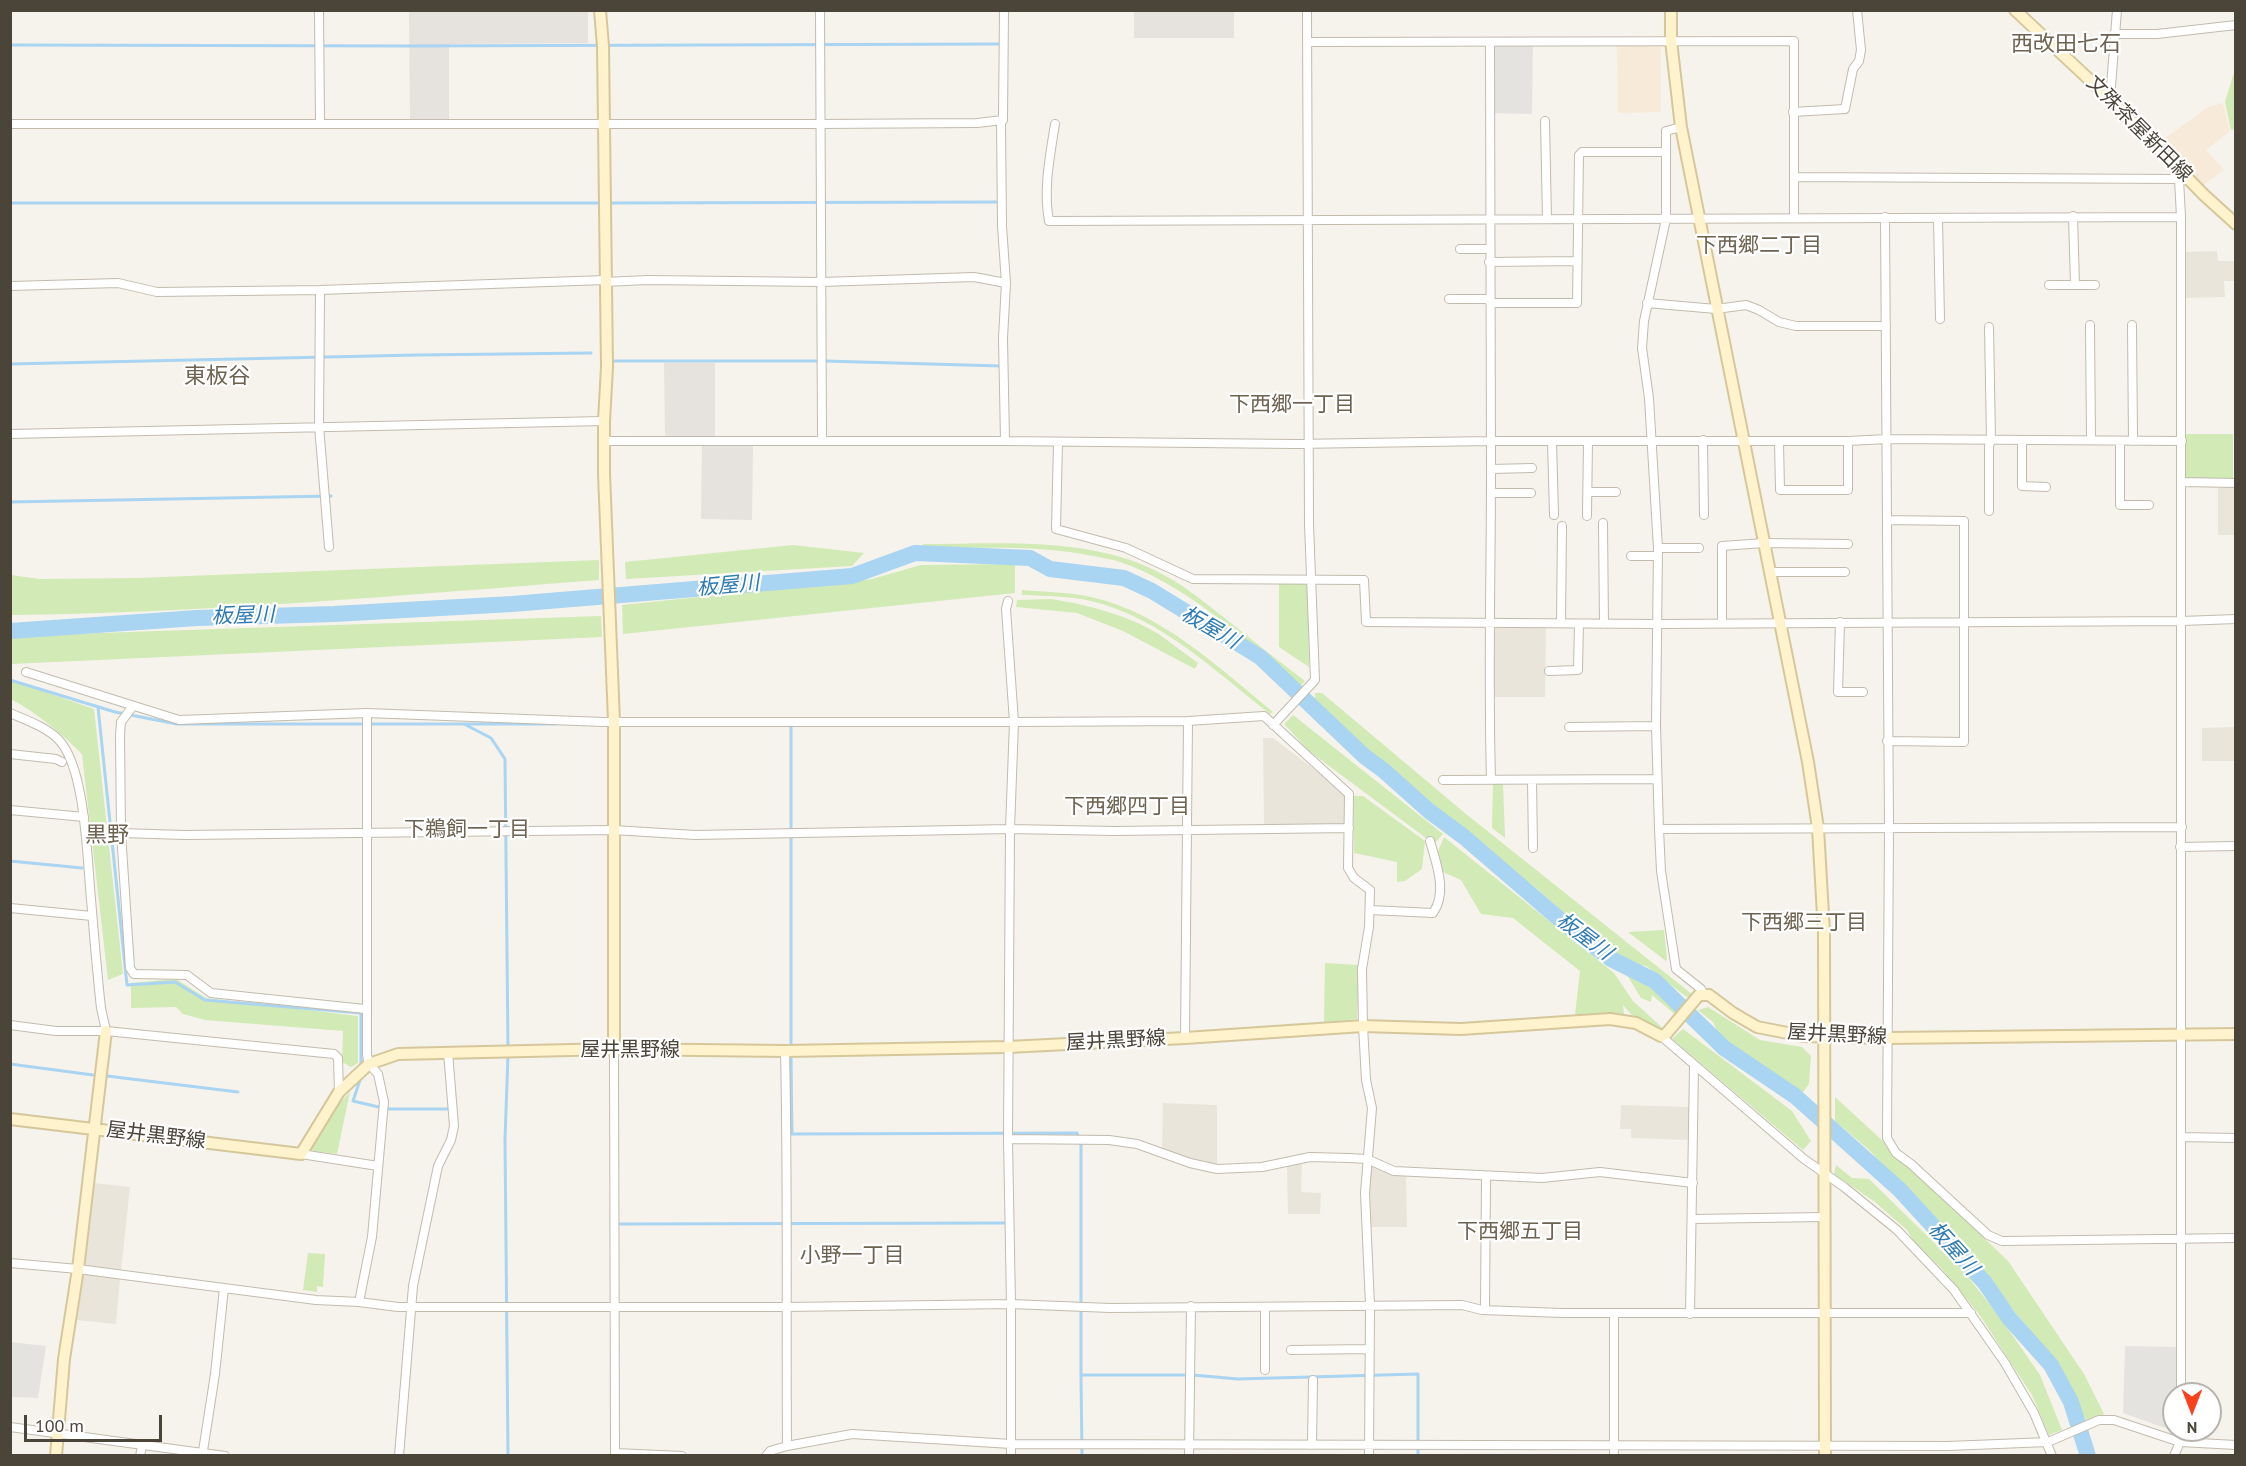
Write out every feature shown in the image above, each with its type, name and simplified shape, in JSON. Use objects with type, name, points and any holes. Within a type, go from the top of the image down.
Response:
[{"type":"street","points":[[319,10],[320,123]]},
{"type":"street","points":[[600,10],[603,45],[602,123],[607,367],[603,421],[614,721],[615,1454],[682,1455]]},
{"type":"street","points":[[820,10],[822,440]]},
{"type":"street","points":[[1004,10],[1004,120],[1001,123],[1002,226],[1006,283],[1003,338],[1005,441]]},
{"type":"street","points":[[1276,722],[1316,680],[1308,443],[1307,10]]},
{"type":"street","points":[[1671,10],[1671,41],[1681,127],[1808,762],[1818,828],[1824,933],[1825,1450]]},
{"type":"street","points":[[1793,112],[1845,109],[1853,69],[1859,61],[1861,50],[1857,10]]},
{"type":"street","name":"文殊茶屋新田線","points":[[2015,10],[2110,99],[2182,177],[2235,224]]},
{"type":"street","points":[[2110,99],[2117,10]]},
{"type":"street","points":[[2114,34],[2157,34],[2235,25]]},
{"type":"street","points":[[1308,42],[1794,41],[1794,218]]},
{"type":"street","points":[[1490,42],[1489,703],[1491,779]]},
{"type":"street","points":[[10,124],[819,124],[977,123],[1004,120]]},
{"type":"street","points":[[1545,121],[1547,219]]},
{"type":"street","points":[[1055,124],[1046,207],[1049,221],[2181,217]]},
{"type":"street","points":[[1681,127],[1666,131],[1666,219],[1647,303],[1642,348],[1649,398],[1658,552],[1656,726],[1661,871],[1676,969],[1701,989],[1701,995],[1664,1035],[1694,1067],[1897,1230],[1954,1290],[2005,1363],[2050,1440],[2052,1455]]},
{"type":"street","points":[[1449,299],[1577,303],[1579,155],[1582,152],[1666,152]]},
{"type":"street","points":[[1794,177],[2182,177],[2181,1382]]},
{"type":"street","points":[[2073,216],[2075,284]]},
{"type":"street","points":[[1885,217],[1889,827],[1887,1138],[1896,1153],[1988,1235],[2002,1240],[2235,1238]]},
{"type":"street","points":[[1938,218],[1940,319]]},
{"type":"street","points":[[1460,249],[1489,249]]},
{"type":"street","points":[[1489,262],[1578,261]]},
{"type":"street","points":[[10,286],[118,283],[157,292],[320,290],[647,280],[821,282],[974,277],[1006,283]]},
{"type":"street","points":[[2049,285],[2095,285]]},
{"type":"street","points":[[320,290],[319,426],[329,547]]},
{"type":"street","points":[[1647,303],[1716,309],[1746,305],[1760,310],[1779,322],[1796,326],[1886,326]]},
{"type":"street","points":[[2090,325],[2091,440]]},
{"type":"street","points":[[2132,325],[2133,441]]},
{"type":"street","points":[[1989,327],[1991,440],[1989,446],[1989,511]]},
{"type":"street","points":[[10,434],[603,421]]},
{"type":"street","points":[[604,441],[1308,443],[1887,439],[2182,441]]},
{"type":"street","points":[[1703,440],[1704,515]]},
{"type":"street","points":[[2022,440],[2022,486],[2046,487]]},
{"type":"street","points":[[1552,441],[1554,515]]},
{"type":"street","points":[[1587,516],[1588,441]]},
{"type":"street","points":[[1779,441],[1780,490],[1848,489],[1848,441]]},
{"type":"street","points":[[2120,441],[2120,505],[2149,505]]},
{"type":"street","points":[[1058,442],[1056,529],[1126,548],[1193,579],[1364,580],[1366,622],[1657,624],[2235,619]]},
{"type":"street","points":[[1491,469],[1532,468]]},
{"type":"street","points":[[2181,482],[2235,483]]},
{"type":"street","points":[[1588,492],[1616,492]]},
{"type":"street","points":[[1491,493],[1531,493]]},
{"type":"street","points":[[1887,520],[1964,520],[1965,621],[1964,742],[1887,741]]},
{"type":"street","points":[[1603,524],[1604,624]]},
{"type":"street","points":[[1561,623],[1562,526]]},
{"type":"street","points":[[1722,623],[1722,546],[1764,543],[1848,544]]},
{"type":"street","points":[[1631,556],[1698,549]]},
{"type":"street","points":[[1770,572],[1845,572]]},
{"type":"street","points":[[1008,601],[1006,609],[1014,722],[1010,829],[1008,1047],[1011,1455]]},
{"type":"street","points":[[1840,622],[1838,692],[1863,692]]},
{"type":"street","points":[[1549,671],[1578,669],[1579,624]]},
{"type":"street","points":[[26,672],[179,720],[367,715],[614,721],[1014,722],[1188,721],[1264,717],[1276,722],[1348,794],[1348,868],[1354,878],[1370,890],[1370,910],[1362,969],[1366,1080],[1372,1108],[1365,1193],[1370,1305],[1370,1455]]},
{"type":"street","points":[[133,706],[121,722],[121,833],[130,968],[134,974],[187,975],[212,993],[365,1009]]},
{"type":"street","points":[[10,713],[44,729],[59,740],[71,759],[84,817],[101,1008],[106,1031],[78,1269],[64,1359],[56,1455]]},
{"type":"street","points":[[359,1302],[372,1236],[384,1102],[378,1074],[369,1064],[367,1055],[365,1009],[367,715]]},
{"type":"street","points":[[1185,1038],[1188,721]]},
{"type":"street","points":[[1569,727],[1656,726]]},
{"type":"street","points":[[10,754],[56,759],[62,762]]},
{"type":"street","points":[[1443,780],[1657,779]]},
{"type":"street","points":[[1532,780],[1533,848]]},
{"type":"street","points":[[10,810],[84,817]]},
{"type":"street","points":[[1659,829],[2182,827]]},
{"type":"street","points":[[121,833],[185,835],[613,830],[695,835],[1010,829],[1188,831],[1349,828]]},
{"type":"street","points":[[1370,910],[1433,913],[1439,900],[1440,876],[1430,841]]},
{"type":"street","points":[[2180,847],[2235,846]]},
{"type":"street","points":[[10,908],[92,916]]},
{"type":"street","name":"屋井黒野線","points":[[1701,995],[1709,995],[1757,1027],[1803,1036],[1889,1038],[2235,1034]]},
{"type":"street","name":"屋井黒野線","points":[[10,1119],[301,1154],[339,1092],[369,1064],[398,1054],[614,1049],[785,1051],[1008,1047],[1363,1026],[1461,1029],[1610,1019],[1636,1023],[1664,1035]]},
{"type":"street","points":[[10,1025],[56,1032],[106,1031],[334,1054],[338,1058],[339,1092]]},
{"type":"street","points":[[785,1051],[787,1446]]},
{"type":"street","points":[[399,1455],[411,1306],[419,1249],[438,1166],[451,1140],[454,1126],[448,1052]]},
{"type":"street","points":[[1690,1314],[1694,1067]]},
{"type":"street","points":[[2181,1137],[2235,1138]]},
{"type":"street","points":[[1008,1139],[1108,1140],[1137,1144],[1190,1163],[1217,1169],[1262,1167],[1310,1157],[1367,1159],[1394,1171],[1542,1178],[1600,1172],[1693,1183]]},
{"type":"street","points":[[301,1154],[378,1166]]},
{"type":"street","points":[[1485,1176],[1485,1310]]},
{"type":"street","points":[[1693,1219],[1824,1217]]},
{"type":"street","points":[[10,1263],[78,1269],[315,1300],[411,1306],[1011,1304],[1110,1308],[1462,1305],[1485,1310],[1614,1313],[1971,1313]]},
{"type":"street","points":[[203,1451],[215,1374],[224,1288]]},
{"type":"street","points":[[1189,1455],[1191,1306]]},
{"type":"street","points":[[1265,1306],[1265,1370]]},
{"type":"street","points":[[1614,1313],[1614,1455]]},
{"type":"street","points":[[1291,1350],[1370,1349]]},
{"type":"street","points":[[1312,1445],[1313,1380]]},
{"type":"street","points":[[766,1455],[770,1451],[787,1446],[852,1434],[1011,1444],[1614,1444],[1825,1450],[2050,1440],[2100,1420],[2114,1420],[2162,1436]]},
{"type":"street","points":[[10,1427],[225,1455]]},
{"type":"street","points":[[2174,1455],[2180,1442],[2235,1445]]},
{"type":"street","points":[[140,1455],[142,1446]]},
{"type":"shaded area","points":[[409,11],[588,11],[588,43],[449,44],[449,119],[410,119]]},
{"type":"shaded area","points":[[1134,11],[1234,11],[1234,38],[1134,38]]},
{"type":"shaded area","points":[[1492,44],[1533,45],[1532,114],[1491,113]]},
{"type":"shaded area","points":[[1617,45],[1661,45],[1661,112],[1618,113]]},
{"type":"shaded area","points":[[2223,103],[2230,131],[2206,150],[2224,170],[2202,186],[2159,143],[2208,107]]},
{"type":"shaded area","points":[[2217,251],[2218,261],[2235,261],[2235,281],[2224,281],[2225,297],[2186,298],[2185,252]]},
{"type":"shaded area","points":[[664,363],[715,363],[715,438],[665,439]]},
{"type":"shaded area","points":[[702,445],[753,445],[752,520],[701,519]]},
{"type":"shaded area","points":[[2218,488],[2235,488],[2235,535],[2218,535]]},
{"type":"shaded area","points":[[1495,628],[1546,628],[1545,697],[1494,697]]},
{"type":"shaded area","points":[[2235,727],[2235,761],[2202,761],[2202,728]]},
{"type":"shaded area","points":[[1263,738],[1273,738],[1348,795],[1347,822],[1342,826],[1264,824]]},
{"type":"shaded area","points":[[1163,1103],[1217,1105],[1217,1166],[1193,1161],[1162,1149]]},
{"type":"shaded area","points":[[1621,1105],[1690,1107],[1689,1140],[1631,1138],[1631,1129],[1620,1129]]},
{"type":"shaded area","points":[[1302,1163],[1301,1192],[1321,1193],[1320,1214],[1288,1214],[1287,1166]]},
{"type":"shaded area","points":[[1373,1165],[1406,1175],[1407,1227],[1371,1227],[1369,1167]]},
{"type":"shaded area","points":[[94,1183],[130,1187],[121,1271],[85,1266]]},
{"type":"shaded area","points":[[84,1274],[120,1279],[116,1324],[77,1320]]},
{"type":"shaded area","points":[[10,1342],[46,1346],[38,1398],[11,1397]]},
{"type":"shaded area","points":[[2125,1346],[2179,1347],[2178,1382],[2162,1382],[2162,1427],[2123,1413]]},
{"type":"green space","points":[[2235,69],[2235,129],[2231,130],[2225,102]]},
{"type":"green space","points":[[2185,434],[2233,434],[2233,479],[2186,480]]},
{"type":"green space","points":[[1013,543],[1073,547],[1131,560],[1167,576],[1183,587],[1305,681],[1299,688],[1260,652],[1191,599],[1143,571],[1120,562],[1051,550],[923,549],[923,544]]},
{"type":"green space","points":[[793,545],[864,553],[852,566],[626,579],[625,562]]},
{"type":"green space","points":[[599,560],[599,580],[232,607],[11,615],[11,575],[40,579],[137,578]]},
{"type":"green space","points":[[1015,564],[1015,593],[623,634],[622,605],[872,579],[921,565]]},
{"type":"green space","points":[[1308,582],[1309,667],[1279,647],[1279,583]]},
{"type":"green space","points":[[1022,590],[1091,597],[1117,604],[1141,615],[1165,628],[1210,660],[1273,712],[1270,714],[1208,664],[1141,620],[1091,601],[1066,597],[1022,595]]},
{"type":"green space","points":[[1051,599],[1093,608],[1136,622],[1160,635],[1198,663],[1195,669],[1123,631],[1077,613],[1016,607],[1017,600]]},
{"type":"green space","points":[[601,616],[602,637],[11,664],[11,636]]},
{"type":"green space","points":[[11,680],[94,709],[123,974],[108,980],[82,754],[48,724],[11,699]]},
{"type":"green space","points":[[1315,693],[1322,693],[1466,814],[1693,995],[1692,1001],[1646,966],[1626,963],[1603,953],[1575,923],[1537,889],[1479,846],[1445,814],[1428,805],[1338,727],[1315,705]]},
{"type":"green space","points":[[1293,715],[1443,834],[1434,844],[1309,751],[1284,724]]},
{"type":"green space","points":[[1493,782],[1503,783],[1505,838],[1492,828]]},
{"type":"green space","points":[[1354,796],[1363,796],[1425,841],[1422,869],[1405,881],[1397,882],[1397,862],[1354,853]]},
{"type":"green space","points":[[1444,837],[1614,973],[1633,1001],[1666,1031],[1645,1030],[1623,1005],[1624,1015],[1575,1015],[1580,971],[1513,918],[1481,914],[1461,880],[1443,872],[1438,851]]},
{"type":"green space","points":[[1664,930],[1666,961],[1628,932]]},
{"type":"green space","points":[[1325,963],[1359,965],[1357,1019],[1324,1022]]},
{"type":"green space","points":[[1631,969],[1660,987],[1670,1000],[1678,1017],[1652,995],[1651,1002],[1641,998],[1627,975]]},
{"type":"green space","points":[[176,979],[206,998],[358,1016],[358,1063],[351,1067],[342,1062],[343,1031],[205,1020],[183,1014],[176,1007],[131,1008],[131,983]]},
{"type":"green space","points":[[1708,1007],[1760,1040],[1802,1047],[1811,1056],[1809,1084],[1803,1092],[1790,1088],[1724,1048],[1713,1022],[1698,1010]]},
{"type":"green space","points":[[1683,1029],[1792,1111],[1811,1141],[1803,1150],[1672,1039]]},
{"type":"green space","points":[[350,1092],[337,1154],[313,1151],[311,1147],[336,1107]]},
{"type":"green space","points":[[1835,1097],[2008,1261],[2084,1374],[2104,1414],[2086,1421],[2062,1371],[1973,1260],[1868,1149],[1835,1121]]},
{"type":"green space","points":[[1836,1165],[1852,1178],[1869,1179],[1964,1272],[1999,1316],[2040,1375],[2062,1430],[2049,1435],[2032,1395],[1979,1314],[1942,1269],[1914,1242],[1907,1230],[1875,1202],[1834,1174]]},
{"type":"green space","points":[[308,1253],[325,1254],[323,1287],[317,1286],[317,1292],[303,1290]]},
{"type":"waterway","points":[[10,45],[999,44]]},
{"type":"waterway","points":[[609,203],[1000,202]]},
{"type":"waterway","points":[[10,203],[602,203]]},
{"type":"waterway","points":[[10,364],[591,353]]},
{"type":"waterway","points":[[614,361],[825,361],[1001,366]]},
{"type":"waterway","points":[[10,502],[331,496]]},
{"type":"waterway","name":"板屋川","points":[[10,631],[197,618],[334,614],[512,604],[852,576],[915,553],[1030,558],[1050,569],[1124,578],[1152,591],[1260,657],[1364,756],[1429,811],[1464,837],[1572,930],[1611,959],[1655,981],[1724,1048],[1795,1096],[1900,1190],[1985,1283],[2009,1318],[2051,1365],[2071,1402],[2088,1456]]},
{"type":"waterway","points":[[10,680],[115,712],[177,724],[464,724],[491,738],[505,759],[508,1049]]},
{"type":"waterway","points":[[98,707],[127,985],[175,982],[205,1000],[361,1013],[361,1068]]},
{"type":"waterway","points":[[464,724],[556,724]]},
{"type":"waterway","points":[[788,724],[791,724],[791,1047]]},
{"type":"waterway","points":[[10,861],[82,868]]},
{"type":"waterway","points":[[508,1055],[505,1139],[508,1456]]},
{"type":"waterway","points":[[791,1057],[792,1134],[1077,1133],[1081,1144],[1081,1375],[1193,1375],[1238,1379],[1418,1374],[1418,1456]]},
{"type":"waterway","points":[[10,1064],[93,1075]]},
{"type":"waterway","points":[[107,1076],[238,1092]]},
{"type":"waterway","points":[[361,1077],[353,1101],[387,1109],[449,1109]]},
{"type":"waterway","points":[[620,1224],[1004,1223]]},
{"type":"waterway","points":[[1081,1375],[1082,1456]]},
{"type":"district","name":"西改田七石","points":[[2066,45]]},
{"type":"district","name":"下西郷二丁目","points":[[1759,246]]},
{"type":"district","name":"東板谷","points":[[217,377]]},
{"type":"district","name":"下西郷一丁目","points":[[1292,405]]},
{"type":"district","name":"下西郷四丁目","points":[[1127,807]]},
{"type":"district","name":"下鵜飼一丁目","points":[[467,830]]},
{"type":"district","name":"黒野","points":[[107,836]]},
{"type":"district","name":"下西郷三丁目","points":[[1804,923]]},
{"type":"district","name":"下西郷五丁目","points":[[1520,1232]]},
{"type":"district","name":"小野一丁目","points":[[852,1256]]}]
